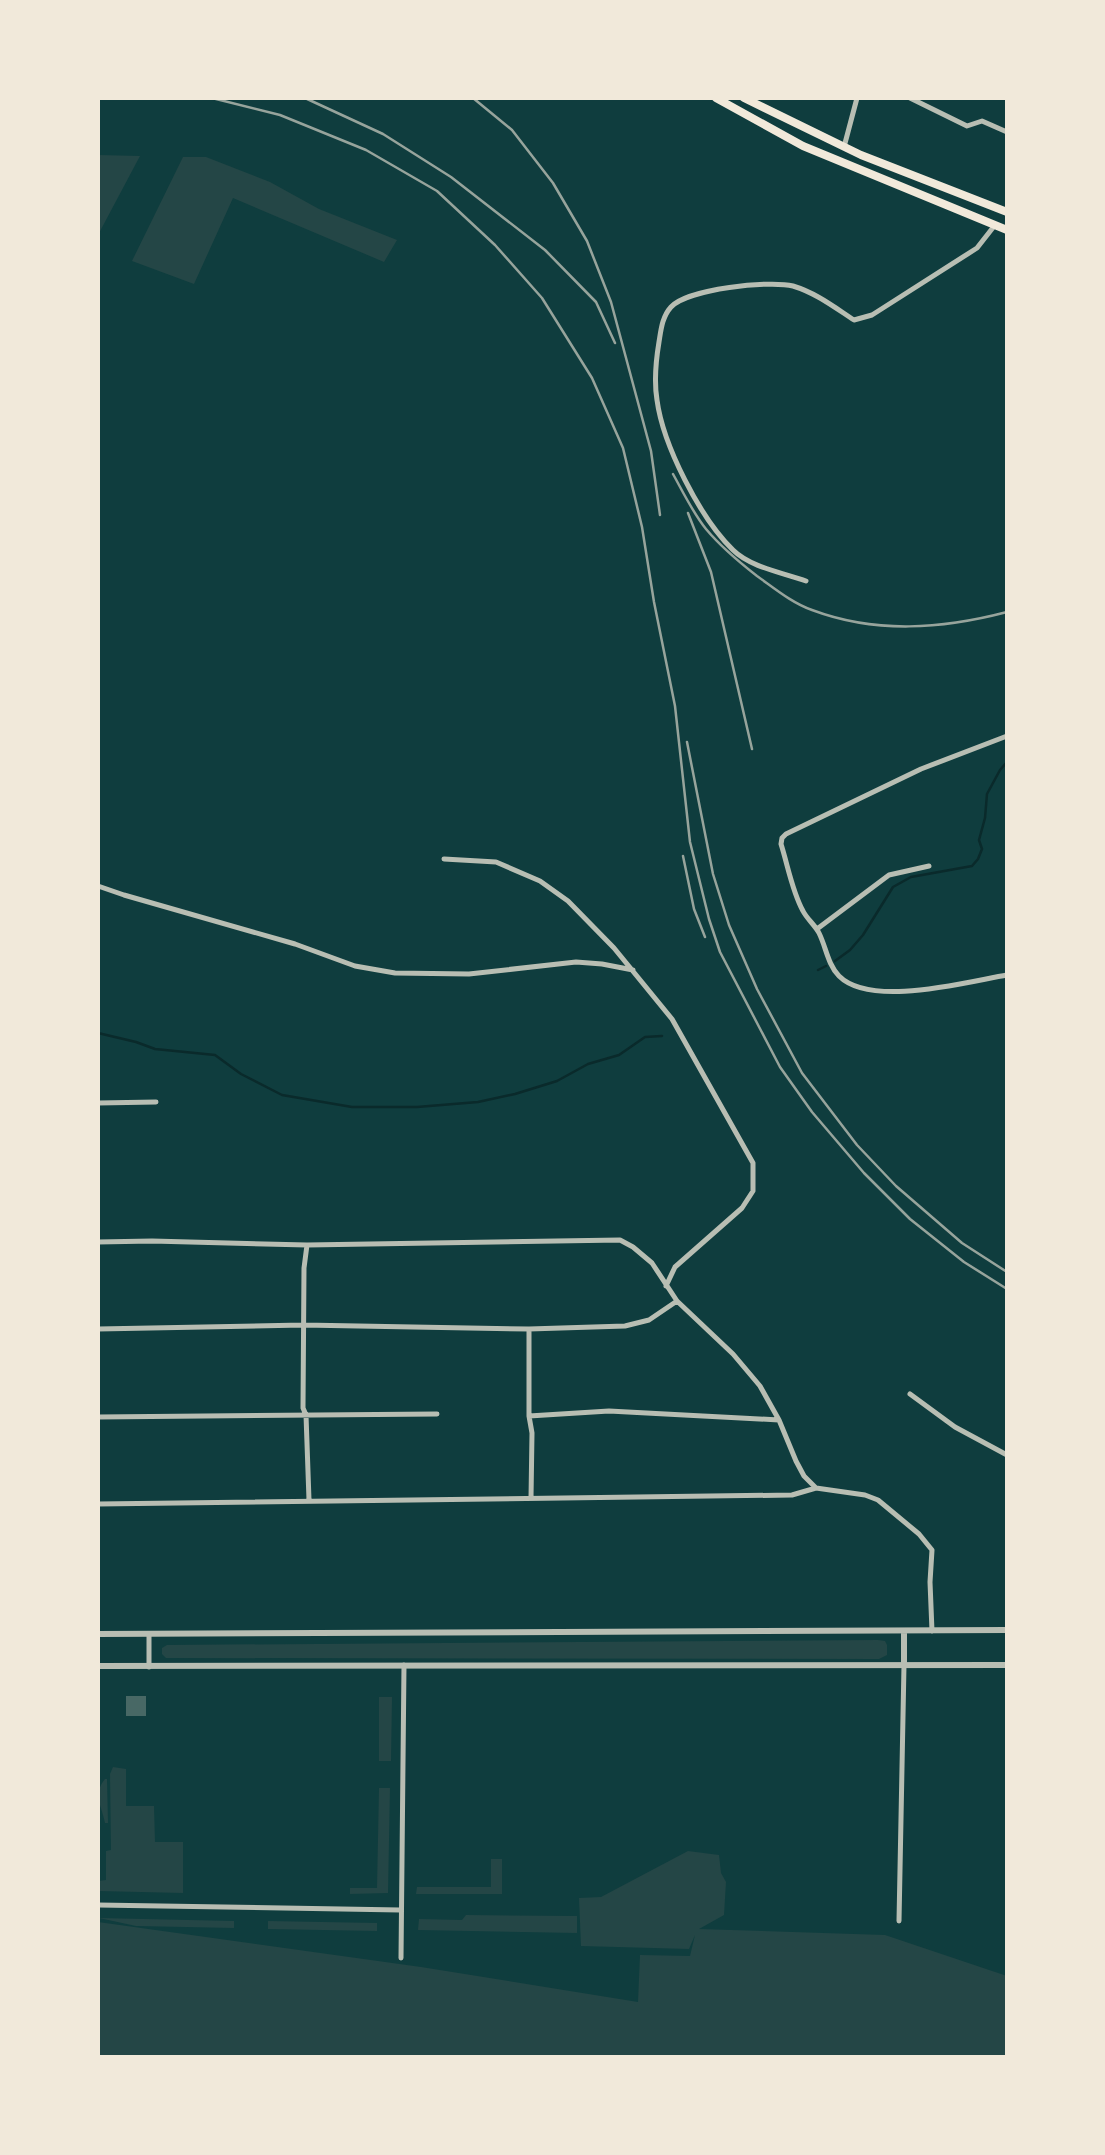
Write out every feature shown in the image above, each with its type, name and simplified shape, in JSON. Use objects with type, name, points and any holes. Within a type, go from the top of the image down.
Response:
[{"type":"main road","points":[[716,98],[803,146],[1007,230]]},
{"type":"main road","points":[[744,98],[844,147],[1007,212]]},
{"type":"street","points":[[844,147],[857,98]]},
{"type":"street","points":[[910,98],[967,126],[982,121],[1007,132]]},
{"type":"street","points":[[806,581],[755,563],[735,552],[691,494],[667,438],[657,400],[656,355],[662,321],[677,302],[705,291],[760,284],[791,286],[821,297],[854,320],[872,315],[977,248],[995,225]]},
{"type":"street","points":[[1007,736],[921,769],[786,834],[781,844],[804,914],[817,929],[827,956],[839,976],[853,986],[881,993],[920,990],[1007,975]]},
{"type":"street","points":[[444,859],[496,862],[540,881],[568,901],[633,970],[672,1019],[753,1163],[753,1191],[742,1209],[675,1267],[666,1286]]},
{"type":"street","points":[[817,929],[889,875],[929,866]]},
{"type":"street","points":[[98,886],[295,944],[355,966],[395,974],[469,974],[576,962],[633,970]]},
{"type":"street","points":[[98,1102],[156,1102]]},
{"type":"street","points":[[98,1242],[307,1245],[620,1240],[652,1263],[677,1301],[733,1354],[760,1386],[779,1420],[803,1476],[816,1488]]},
{"type":"street","points":[[307,1245],[304,1268],[303,1408],[306,1415],[309,1500]]},
{"type":"street","points":[[98,1329],[303,1325],[529,1329],[625,1326],[657,1315],[677,1301]]},
{"type":"street","points":[[529,1329],[531,1498]]},
{"type":"street","points":[[909,1394],[955,1427],[1007,1455]]},
{"type":"street","points":[[529,1416],[609,1411],[779,1420]]},
{"type":"street","points":[[98,1417],[437,1414]]},
{"type":"street","points":[[98,1504],[792,1495],[816,1488],[865,1495],[878,1500],[919,1534],[932,1550],[932,1631]]},
{"type":"street","points":[[98,1634],[1007,1630]]},
{"type":"street","points":[[900,1920],[904,1632]]},
{"type":"street","points":[[149,1633],[149,1667]]},
{"type":"street","points":[[401,1958],[404,1665]]},
{"type":"street","points":[[98,1667],[1007,1665]]},
{"type":"street","points":[[98,1905],[400,1910]]},
{"type":"shaded area","points":[[98,155],[140,156],[98,235]]},
{"type":"shaded area","points":[[183,157],[206,157],[270,182],[319,209],[397,240],[384,262],[233,198],[194,284],[132,261]]},
{"type":"shaded area","points":[[885,1641],[887,1645],[887,1655],[879,1659],[166,1658],[162,1654],[162,1648],[167,1645]]},
{"type":"shaded area","points":[[379,1697],[392,1697],[391,1761],[379,1761]]},
{"type":"shaded area","points":[[113,1767],[126,1769],[126,1806],[154,1806],[155,1842],[183,1842],[183,1893],[98,1891],[98,1881],[106,1880],[106,1851],[111,1850],[110,1774]]},
{"type":"shaded area","points":[[105,1779],[108,1823],[105,1823],[98,1795]]},
{"type":"shaded area","points":[[379,1788],[390,1788],[388,1893],[350,1894],[350,1888],[377,1888]]},
{"type":"shaded area","points":[[688,1851],[719,1855],[721,1873],[726,1882],[724,1915],[699,1929],[885,1935],[1007,1976],[1007,2057],[98,2057],[98,1922],[421,1967],[638,2002],[640,1955],[690,1956],[695,1935],[689,1949],[581,1946],[579,1898],[601,1897]]},
{"type":"shaded area","points":[[491,1859],[502,1859],[502,1894],[416,1894],[417,1887],[491,1887]]},
{"type":"shaded area","points":[[466,1915],[577,1916],[577,1933],[418,1930],[419,1919],[462,1920]]},
{"type":"shaded area","points":[[99,1918],[234,1921],[234,1928],[136,1926]]},
{"type":"shaded area","points":[[268,1921],[377,1923],[377,1931],[268,1929]]},
{"type":"building","points":[[126,1696],[146,1696],[146,1716],[126,1716]]},
{"type":"waterway","points":[[835,961],[850,950],[863,935],[893,887],[911,877],[972,866],[982,849],[979,840],[985,818],[987,794],[1007,762]]},
{"type":"waterway","points":[[818,970],[826,966]]},
{"type":"waterway","points":[[98,1033],[155,1049],[215,1055],[241,1074],[282,1095],[352,1107],[417,1107],[478,1102],[515,1094],[557,1081],[588,1064],[619,1055],[645,1037],[662,1036]]},
{"type":"railway","points":[[212,98],[280,115],[366,150],[437,191],[495,245],[542,298],[592,378],[623,448],[642,527],[675,706],[690,842],[720,952],[780,1067],[812,1112],[864,1173],[910,1219],[964,1262],[1007,1289]]},
{"type":"railway","points":[[305,98],[383,134],[451,177],[545,250],[596,302],[615,343]]},
{"type":"railway","points":[[473,98],[512,130],[553,183],[587,241],[611,302],[651,451],[660,515]]},
{"type":"railway","points":[[673,474],[697,516],[718,542],[757,576],[805,607],[836,618],[885,626],[934,625],[1007,612]]},
{"type":"railway","points":[[688,513],[711,572],[752,749]]},
{"type":"railway","points":[[687,742],[713,874],[729,925],[757,989],[802,1073],[857,1145],[896,1186],[962,1243],[1007,1272]]},
{"type":"railway","points":[[683,856],[694,909],[705,937]]}]
